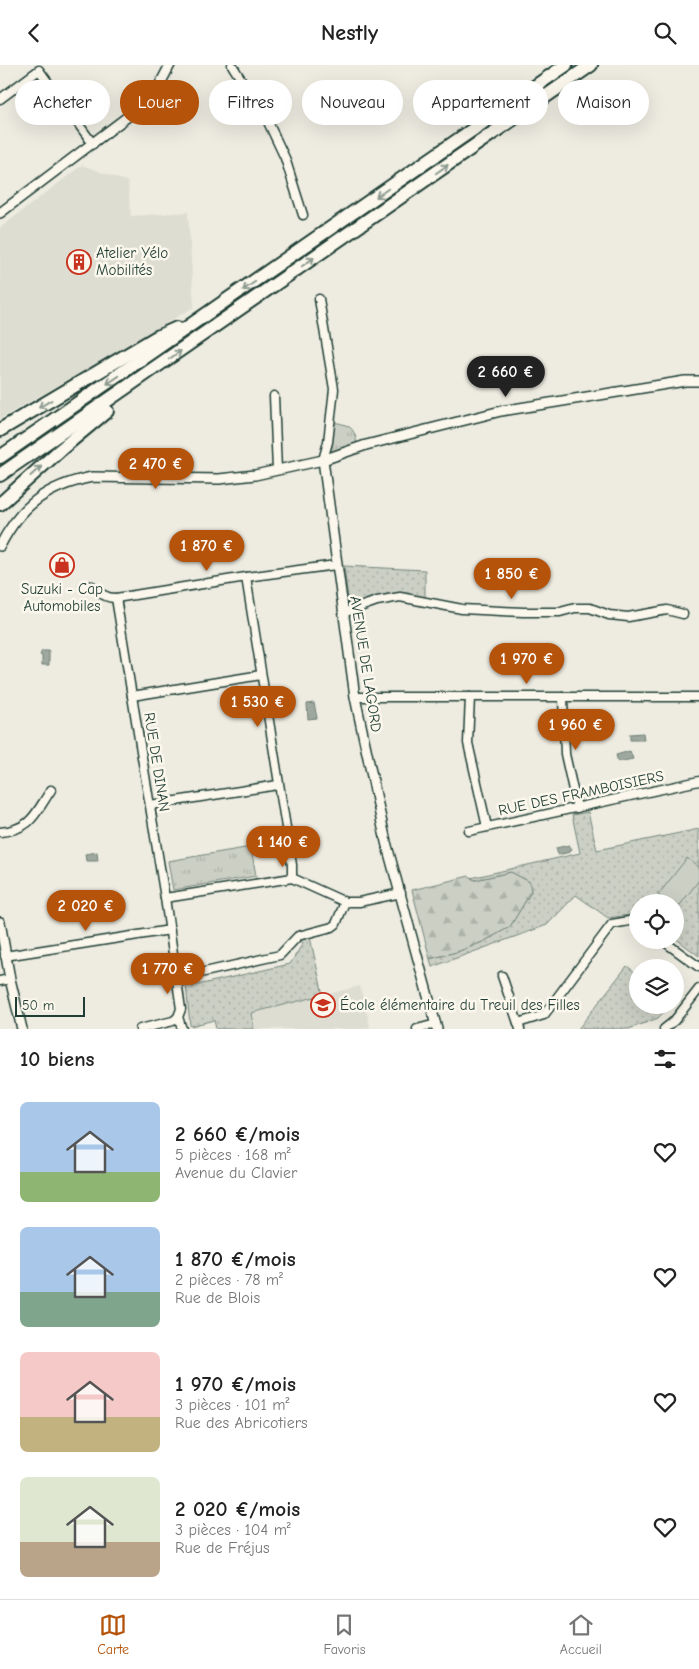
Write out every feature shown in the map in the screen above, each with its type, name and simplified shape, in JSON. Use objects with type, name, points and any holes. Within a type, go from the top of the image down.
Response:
[{"type":"highway","points":[[0,457],[566,65]]},
{"type":"highway","points":[[0,475],[591,65]]},
{"type":"highway","points":[[0,430],[157,337],[210,313]]},
{"type":"highway","points":[[0,504],[88,426],[115,406],[135,383]]},
{"type":"street","points":[[0,213],[147,102],[160,84],[170,65]]},
{"type":"street","points":[[232,65],[268,122],[285,157],[303,215]]},
{"type":"street","points":[[0,99],[39,70],[93,144]]},
{"type":"street","name":"AVENUE DE LAGORD","points":[[319,299],[334,389],[328,442],[323,460],[355,697],[386,841],[436,1026]]},
{"type":"street","points":[[0,545],[11,526],[40,496],[72,481],[92,477],[219,479],[255,475],[323,460],[366,445],[501,411],[685,381],[699,381]]},
{"type":"street","points":[[274,396],[277,470]]},
{"type":"street","points":[[84,586],[92,586],[104,596],[116,598],[336,565]]},
{"type":"street","points":[[246,577],[292,865],[292,878]]},
{"type":"street","points":[[343,613],[377,601],[400,597],[462,609],[560,612],[575,608],[590,608],[610,615],[628,617],[667,610],[683,614]]},
{"type":"street","name":"RUE DE DINAN","points":[[116,598],[178,978],[181,1009],[178,1017]]},
{"type":"street","points":[[132,696],[261,675]]},
{"type":"street","points":[[355,697],[699,697]]},
{"type":"street","points":[[470,697],[468,743],[487,827]]},
{"type":"street","points":[[563,697],[565,754],[577,808]]},
{"type":"street","name":"RUE DES FRAMBOISIERS","points":[[469,831],[699,781]]},
{"type":"street","points":[[150,805],[278,785]]},
{"type":"street","points":[[0,833],[16,830],[31,821],[51,790]]},
{"type":"street","points":[[165,898],[292,878],[345,902],[359,902],[401,893]]},
{"type":"street","points":[[178,978],[280,955],[298,936],[332,927],[336,924],[345,902]]},
{"type":"street","points":[[502,976],[519,1026],[544,1015],[612,924],[629,920]]},
{"type":"street","points":[[0,922],[5,956],[22,1029]]},
{"type":"street","points":[[5,956],[170,930]]},
{"type":"street","points":[[674,949],[699,967]]},
{"type":"street","points":[[0,981],[10,979]]},
{"type":"street","points":[[665,1029],[674,1021],[699,989]]},
{"type":"street","points":[[140,1029],[173,1021],[178,1017],[182,1029]]},
{"type":"street","points":[[417,1029],[436,1026]]},
{"type":"shaded area","points":[[82,165],[128,182],[131,216],[188,212],[194,307],[0,419],[0,228]]},
{"type":"shaded area","points":[[42,651],[49,651],[49,665],[42,665],[42,656],[40,655]]},
{"type":"shaded area","points":[[314,703],[317,718],[308,719],[307,704]]},
{"type":"shaded area","points":[[643,733],[644,740],[630,740],[630,734]]},
{"type":"shaded area","points":[[630,751],[633,759],[618,762],[616,755]]},
{"type":"shaded area","points":[[569,845],[572,849],[570,852],[558,855],[556,848]]},
{"type":"shaded area","points":[[97,852],[98,861],[86,861],[85,854]]},
{"type":"shaded area","name":"École élémentaire du Treuil des Filles","points":[[360,986],[370,1027],[362,1029],[254,1029],[251,1013]]},
{"type":"green space","points":[[331,422],[343,424],[351,428],[355,435],[357,447],[323,460]]},
{"type":"green space","points":[[344,566],[425,570],[425,597],[390,594],[349,607]]},
{"type":"green space","points":[[588,812],[597,850],[699,829],[699,956],[684,945],[684,894],[629,894],[629,915],[608,918],[576,895],[547,925],[432,967],[430,959],[457,952],[483,942],[510,927],[531,892],[530,882],[511,872],[475,880],[471,878],[580,853],[572,815]]},
{"type":"green space","points":[[251,847],[256,876],[173,890],[168,861]]},
{"type":"green space","points":[[687,858],[699,867],[699,880],[684,900],[684,894],[659,894]]},
{"type":"green space","points":[[511,872],[530,882],[531,892],[510,927],[483,942],[457,952],[430,959],[412,890],[469,876],[475,880]]},
{"type":"green space","points":[[310,937],[323,995],[251,1013],[254,1029],[216,1029],[214,1020],[190,1025],[186,985],[192,983],[193,986],[290,964],[303,943],[299,939]]},
{"type":"green space","points":[[627,966],[629,968],[629,1014],[662,1014],[658,1018],[629,1029],[578,1029]]},
{"type":"place","name":"Atelier Yélo Mobilités","points":[[79,262]]},
{"type":"place","name":"Suzuki - Cap Automobiles","points":[[62,565]]},
{"type":"place","name":"École élémentaire du Treuil des Filles","points":[[323,1005]]}]
